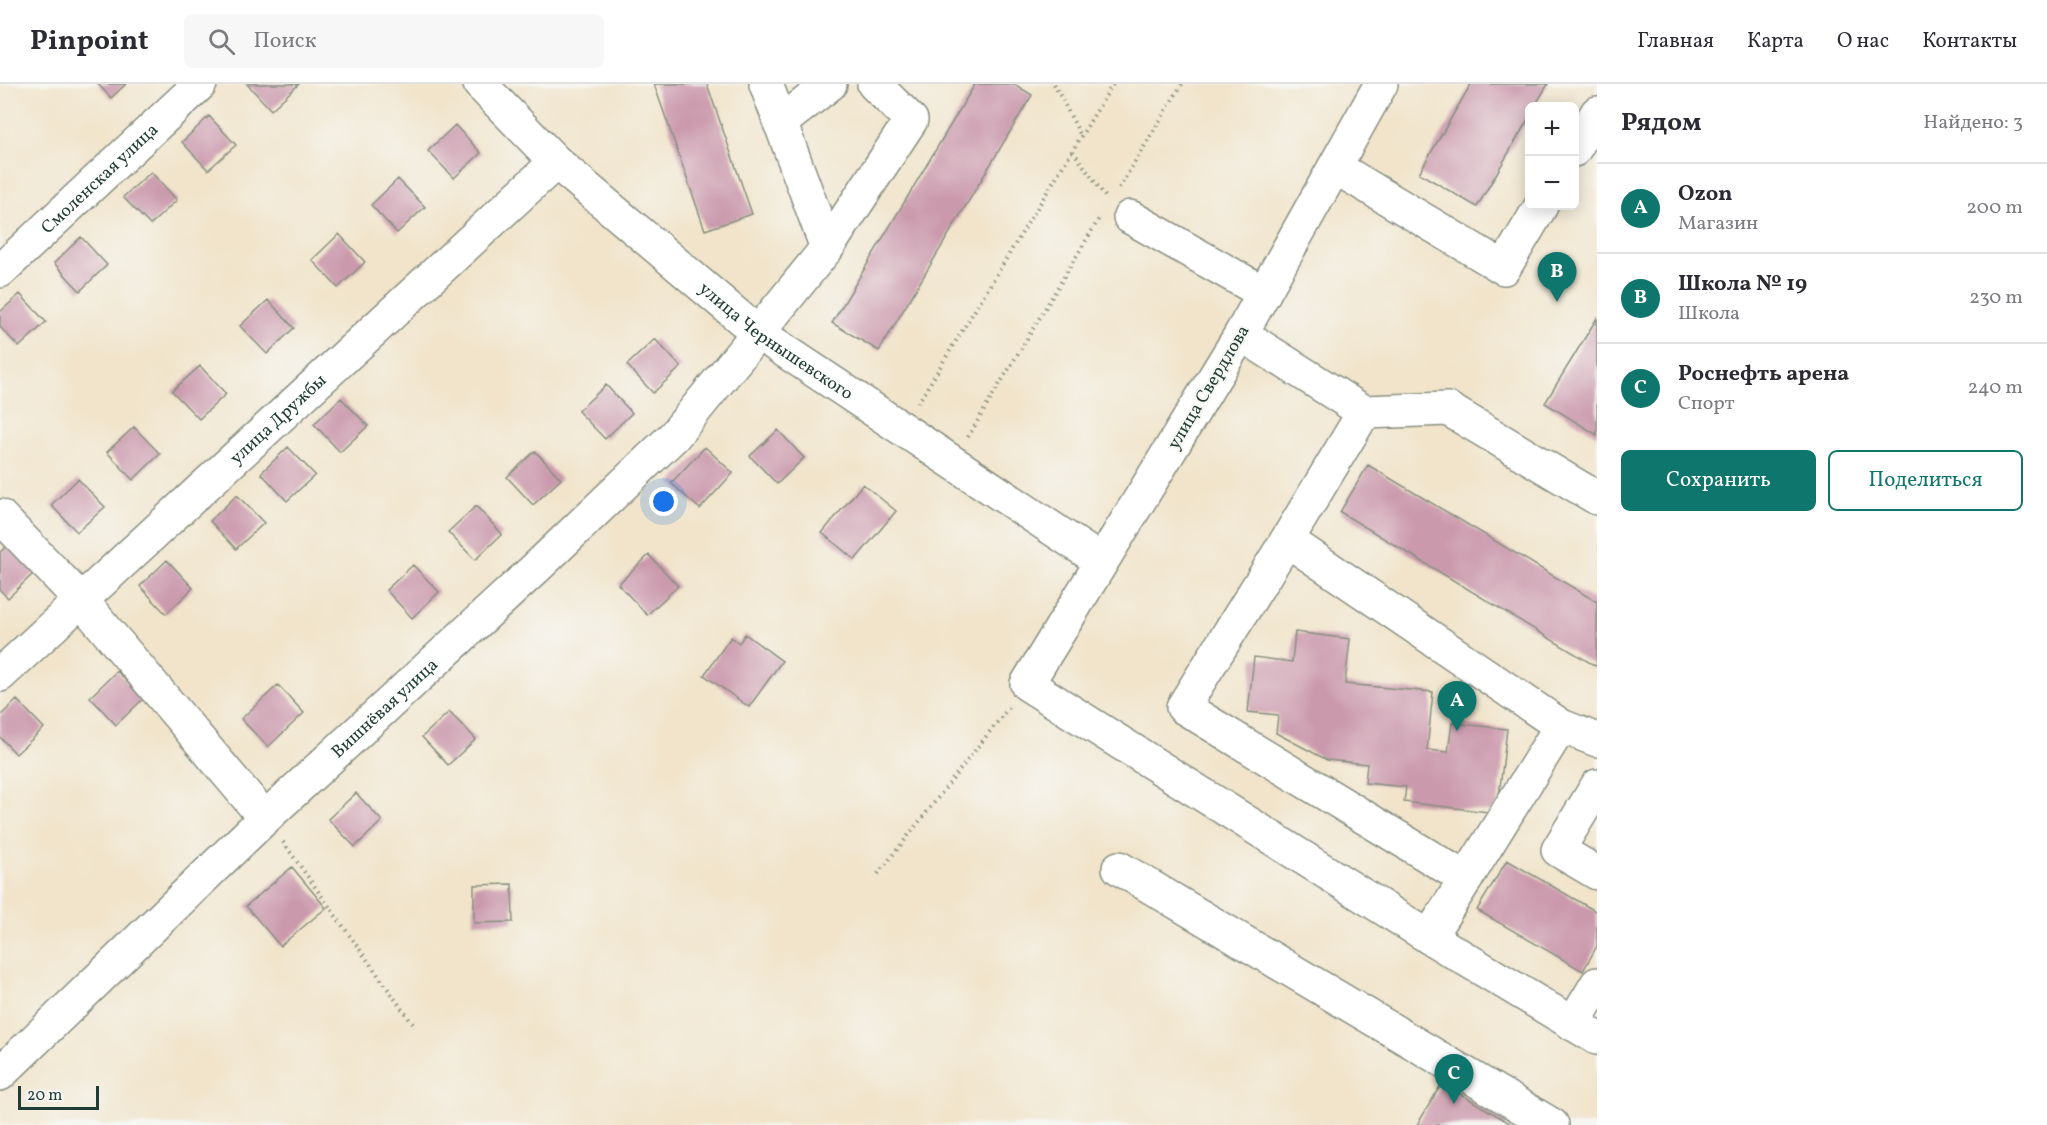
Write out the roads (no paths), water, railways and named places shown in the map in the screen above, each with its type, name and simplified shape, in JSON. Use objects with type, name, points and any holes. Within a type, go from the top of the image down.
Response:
[{"type":"street","name":"Смоленская улица","points":[[0,271],[200,84]]},
{"type":"street","name":"улица Чернышевского","points":[[480,84],[556,162],[758,333],[1101,561]]},
{"type":"street","points":[[766,84],[827,248]]},
{"type":"street","points":[[780,123],[830,84]]},
{"type":"street","name":"Вишнёвая улица","points":[[0,1074],[265,818],[529,574],[674,436],[827,248],[911,120],[874,84]]},
{"type":"street","name":"улица Свердлова","points":[[1381,84],[1241,334],[1027,684],[1429,938]]},
{"type":"street","points":[[1579,143],[1597,113]]},
{"type":"street","name":"улица Дружбы","points":[[0,675],[556,162]]},
{"type":"street","points":[[1335,167],[1504,268],[1539,210]]},
{"type":"street","points":[[1115,206],[1263,292]]},
{"type":"street","points":[[1241,334],[1364,412],[1448,409],[1597,498]]},
{"type":"street","points":[[1364,412],[1183,707],[1466,879]]},
{"type":"street","points":[[0,516],[81,600],[265,818]]},
{"type":"street","points":[[1287,540],[1561,726],[1597,740]]},
{"type":"street","points":[[1561,726],[1429,938],[1585,1031],[1597,984]]},
{"type":"street","points":[[1597,786],[1558,850],[1597,873]]},
{"type":"street","points":[[1119,868],[1552,1125]]},
{"type":"place","name":"Школа № 19","points":[[1557,302]]},
{"type":"place","name":"Ozon","points":[[1457,731]]},
{"type":"place","name":"Роснефть арена","points":[[1454,1104]]}]
